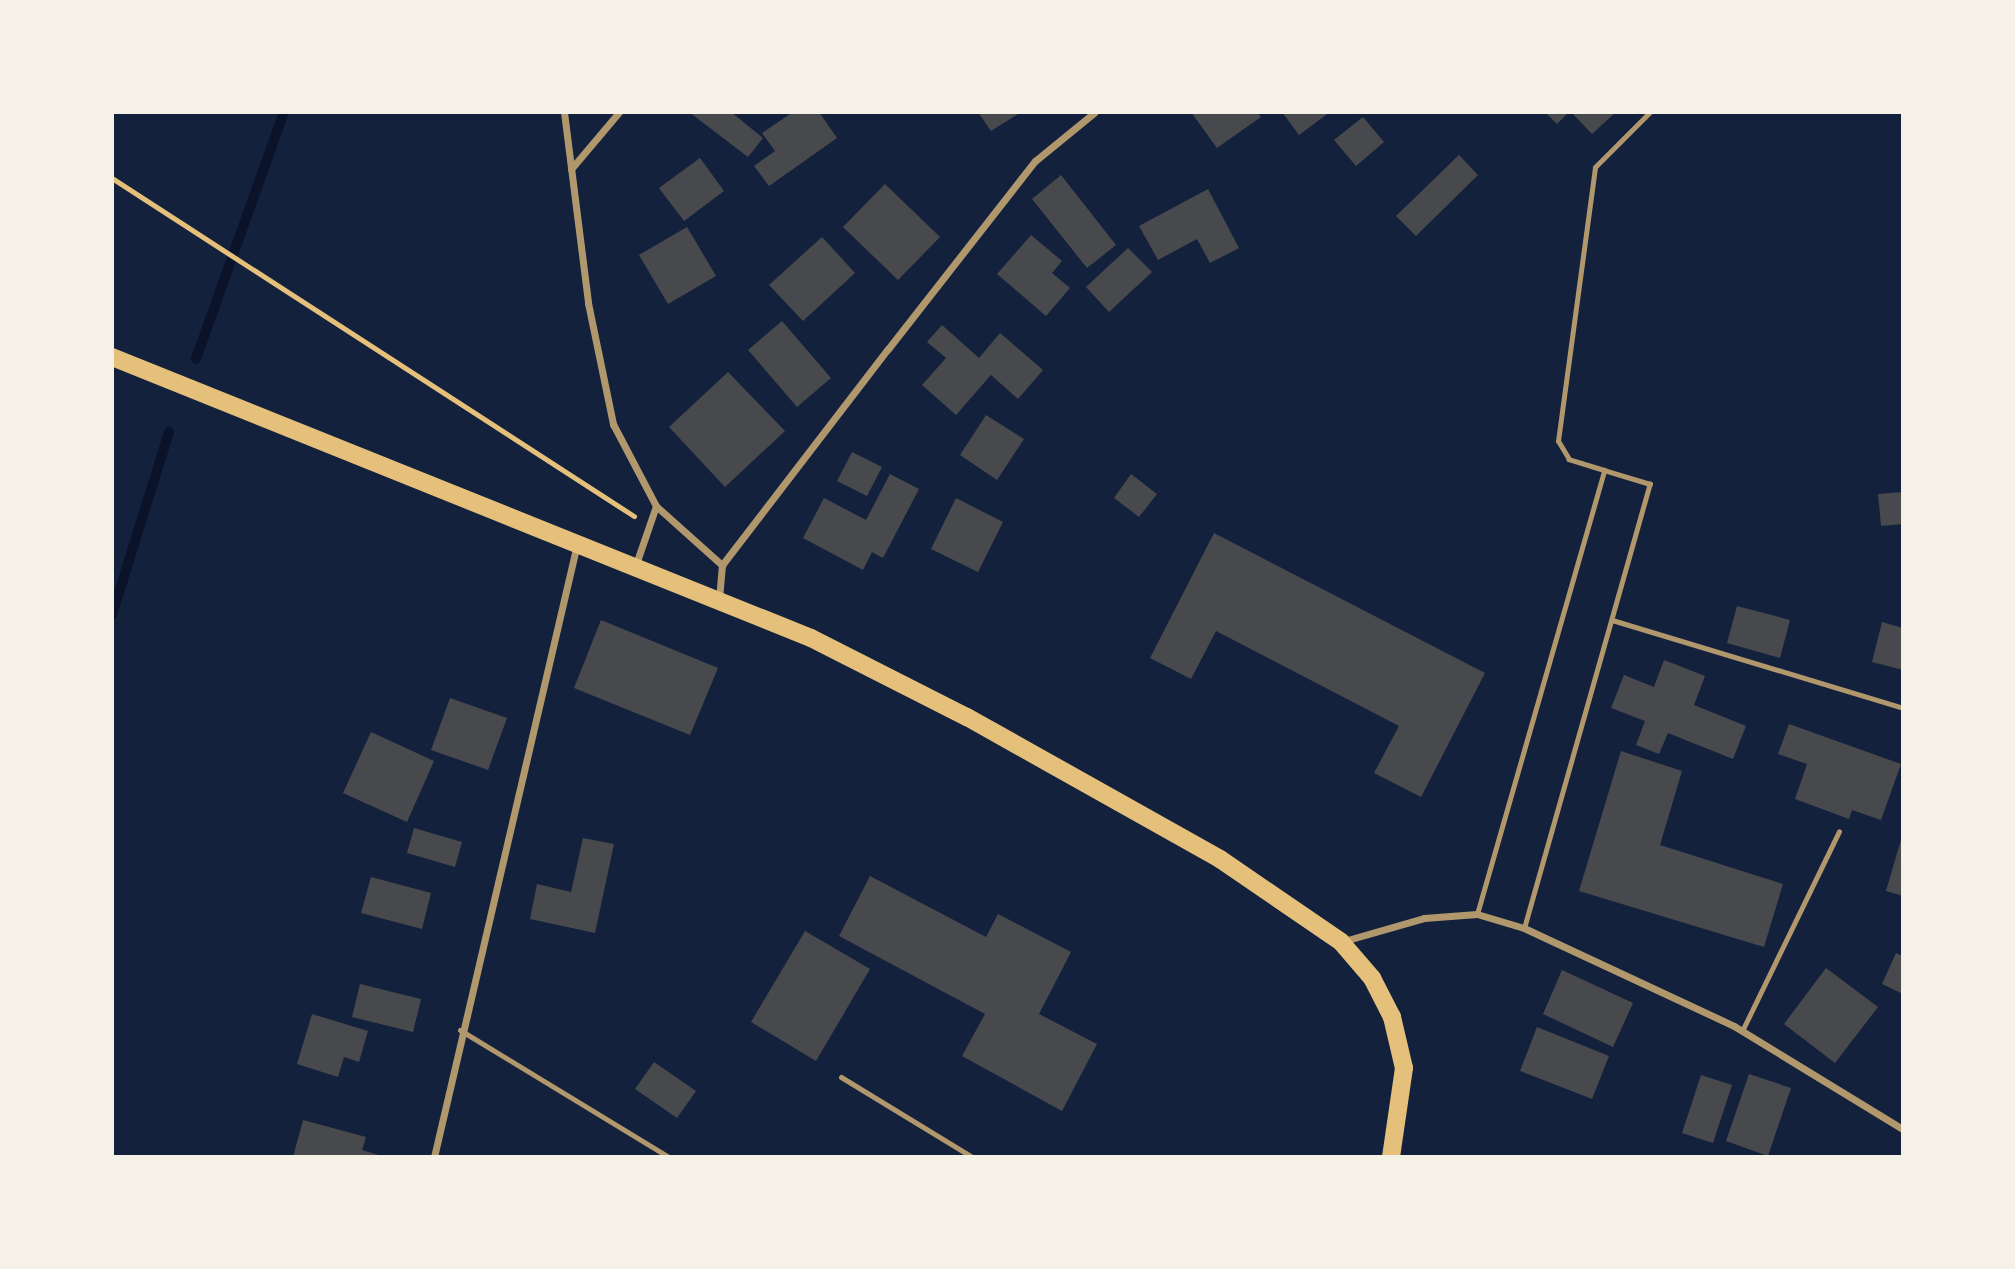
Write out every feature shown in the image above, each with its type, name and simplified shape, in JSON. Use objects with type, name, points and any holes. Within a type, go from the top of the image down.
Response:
[{"type":"main road","points":[[112,357],[636,564],[719,600],[967,717],[1220,859],[1341,942],[1372,978],[1399,1040],[1403,1098],[1391,1157]]},
{"type":"street","points":[[564,112],[612,424],[656,506],[722,565]]},
{"type":"street","points":[[571,169],[619,112]]},
{"type":"street","points":[[719,600],[722,565],[1035,161],[1095,112]]},
{"type":"street","points":[[636,564],[656,506]]},
{"type":"street","points":[[433,1157],[460,1030],[578,542]]},
{"type":"street","points":[[1341,942],[1424,918],[1477,914],[1524,928],[1742,1031],[1903,1129]]},
{"type":"lane","points":[[1524,928],[1650,484],[1569,459],[1559,441],[1595,167],[1650,112]]},
{"type":"lane","points":[[1477,914],[1604,470]]},
{"type":"lane","points":[[1612,620],[1903,708]]},
{"type":"lane","points":[[1742,1031],[1839,831]]},
{"type":"lane","points":[[460,1030],[669,1157]]},
{"type":"lane","points":[[841,1077],[972,1157]]},
{"type":"path","points":[[112,178],[648,526]]},
{"type":"building","points":[[689,112],[731,112],[763,138],[748,157]]},
{"type":"building","points":[[793,112],[819,112],[837,138],[769,186],[754,166],[775,151],[762,133]]},
{"type":"building","points":[[978,112],[1021,112],[991,131]]},
{"type":"building","points":[[1191,112],[1257,112],[1261,117],[1217,148]]},
{"type":"building","points":[[1282,112],[1330,112],[1299,135]]},
{"type":"building","points":[[1545,112],[1569,112],[1557,124]]},
{"type":"building","points":[[1571,112],[1616,112],[1592,134]]},
{"type":"building","points":[[1363,117],[1384,142],[1356,166],[1334,140]]},
{"type":"building","points":[[1459,155],[1478,175],[1416,236],[1396,216]]},
{"type":"building","points":[[700,158],[724,191],[684,221],[659,188]]},
{"type":"building","points":[[1061,175],[1116,245],[1087,268],[1032,199]]},
{"type":"building","points":[[885,184],[940,237],[898,280],[843,227]]},
{"type":"building","points":[[1208,189],[1239,248],[1210,263],[1197,239],[1158,260],[1139,226]]},
{"type":"building","points":[[687,227],[716,276],[668,304],[639,255]]},
{"type":"building","points":[[1031,235],[1062,261],[1052,273],[1070,288],[1046,316],[997,274]]},
{"type":"building","points":[[822,237],[855,273],[803,321],[769,285]]},
{"type":"building","points":[[1128,248],[1152,272],[1109,312],[1086,287]]},
{"type":"building","points":[[782,321],[831,378],[797,407],[748,350]]},
{"type":"building","points":[[942,325],[979,358],[1000,333],[1043,370],[1018,399],[991,375],[956,415],[922,385],[946,358],[927,342]]},
{"type":"building","points":[[728,372],[785,431],[725,487],[669,427]]},
{"type":"building","points":[[986,415],[1024,439],[997,480],[960,455]]},
{"type":"building","points":[[852,452],[882,467],[867,496],[837,481]]},
{"type":"building","points":[[890,474],[919,489],[883,558],[872,552],[863,570],[803,538],[824,498],[866,520]]},
{"type":"building","points":[[1131,474],[1157,494],[1139,517],[1114,498]]},
{"type":"building","points":[[1903,492],[1903,524],[1881,526],[1878,494]]},
{"type":"building","points":[[956,498],[1003,522],[978,572],[931,549]]},
{"type":"building","points":[[1214,533],[1485,673],[1421,797],[1374,773],[1399,726],[1216,631],[1191,679],[1150,658]]},
{"type":"building","points":[[1737,606],[1790,620],[1780,658],[1727,643]]},
{"type":"building","points":[[601,620],[718,668],[690,735],[574,688]]},
{"type":"building","points":[[1882,622],[1903,628],[1903,670],[1872,662]]},
{"type":"building","points":[[1664,660],[1705,676],[1694,705],[1746,726],[1733,759],[1668,733],[1659,754],[1636,745],[1645,721],[1611,708],[1624,675],[1654,687]]},
{"type":"building","points":[[450,698],[507,718],[488,770],[431,750]]},
{"type":"building","points":[[1789,724],[1901,764],[1881,820],[1852,810],[1849,819],[1795,799],[1807,764],[1778,754]]},
{"type":"building","points":[[371,732],[434,761],[407,822],[343,793]]},
{"type":"building","points":[[1621,751],[1682,771],[1660,845],[1783,884],[1764,947],[1579,891]]},
{"type":"building","points":[[414,828],[462,842],[455,867],[407,853]]},
{"type":"building","points":[[1903,837],[1903,896],[1886,891]]},
{"type":"building","points":[[583,838],[614,844],[595,933],[530,919],[537,884],[571,892]]},
{"type":"building","points":[[870,876],[986,937],[998,914],[1071,952],[1039,1014],[1097,1044],[1062,1111],[962,1056],[985,1014],[839,936]]},
{"type":"building","points":[[371,877],[431,893],[422,929],[361,913]]},
{"type":"building","points":[[805,931],[870,969],[816,1061],[751,1022]]},
{"type":"building","points":[[1896,953],[1903,956],[1903,994],[1882,984]]},
{"type":"building","points":[[1826,968],[1878,1007],[1835,1063],[1784,1024]]},
{"type":"building","points":[[1562,970],[1633,1003],[1613,1047],[1543,1014]]},
{"type":"building","points":[[360,984],[421,999],[413,1032],[352,1017]]},
{"type":"building","points":[[312,1014],[368,1031],[359,1062],[344,1057],[338,1077],[297,1064]]},
{"type":"building","points":[[1537,1027],[1609,1056],[1592,1099],[1520,1071]]},
{"type":"building","points":[[654,1062],[696,1091],[677,1118],[635,1089]]},
{"type":"building","points":[[1749,1074],[1791,1088],[1768,1156],[1726,1141]]},
{"type":"building","points":[[1701,1075],[1732,1085],[1713,1143],[1682,1133]]},
{"type":"building","points":[[303,1120],[366,1137],[362,1150],[385,1157],[293,1157]]},
{"type":"waterway","points":[[196,359],[284,112]]},
{"type":"waterway","points":[[112,615],[169,432]]}]
